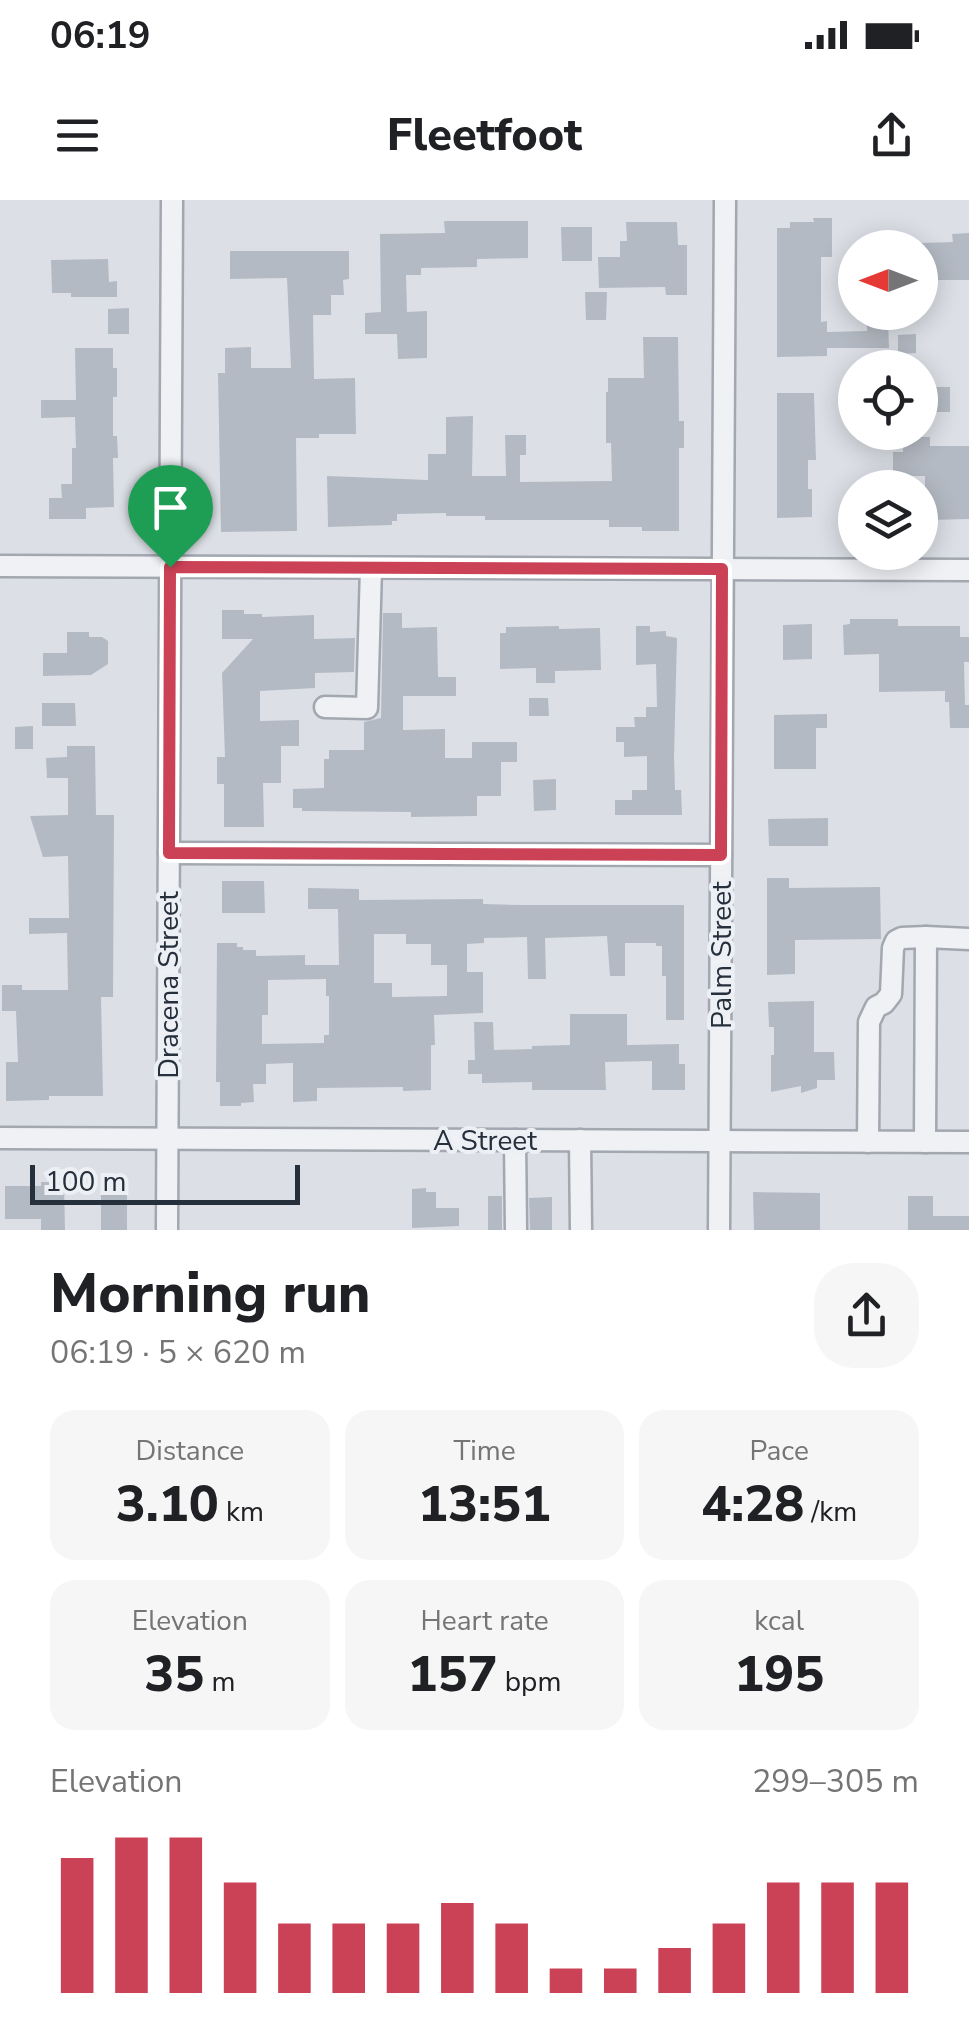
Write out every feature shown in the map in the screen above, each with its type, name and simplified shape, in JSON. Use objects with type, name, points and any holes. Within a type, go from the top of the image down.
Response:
[{"type":"street","name":"Dracena Street","points":[[167,1230],[172,200]]},
{"type":"street","name":"Palm Street","points":[[720,1230],[724,200]]},
{"type":"street","points":[[0,566],[969,570]]},
{"type":"street","points":[[325,707],[367,708],[370,568]]},
{"type":"street","points":[[169,853],[721,855]]},
{"type":"street","points":[[924,1142],[926,938]]},
{"type":"street","points":[[868,1142],[869,1022],[876,1007],[890,994],[896,941],[969,939]]},
{"type":"street","name":"A Street","points":[[0,1138],[969,1142]]},
{"type":"street","points":[[515,1140],[516,1230]]},
{"type":"street","points":[[580,1140],[581,1230]]},
{"type":"building","points":[[813,218],[832,218],[832,257],[821,257],[821,322],[827,321],[827,332],[888,330],[889,348],[827,348],[827,356],[777,357],[777,228],[790,228],[790,222],[814,222]]},
{"type":"building","points":[[444,221],[528,221],[528,258],[477,259],[477,267],[421,268],[421,275],[406,275],[407,312],[427,311],[427,358],[398,359],[397,334],[365,334],[365,313],[381,312],[380,234],[445,233]]},
{"type":"building","points":[[626,222],[677,222],[678,245],[687,245],[687,295],[666,295],[665,287],[599,288],[598,257],[620,257],[620,241],[627,241]]},
{"type":"building","points":[[561,227],[592,227],[592,261],[562,261]]},
{"type":"building","points":[[969,233],[969,280],[938,280],[938,242],[953,242],[952,234]]},
{"type":"building","points":[[230,251],[349,251],[349,279],[343,280],[344,295],[331,295],[331,315],[313,315],[314,379],[355,378],[356,434],[296,438],[297,531],[221,532],[218,373],[225,373],[225,348],[251,347],[251,368],[291,368],[287,278],[230,279]]},
{"type":"building","points":[[108,259],[109,282],[117,281],[117,297],[52,293],[51,260]]},
{"type":"building","points":[[585,292],[607,292],[606,320],[586,320]]},
{"type":"building","points":[[129,308],[129,334],[108,334],[108,309]]},
{"type":"building","points":[[916,334],[916,350],[898,350],[898,335]]},
{"type":"building","points":[[643,337],[678,337],[679,421],[684,421],[684,448],[679,448],[679,531],[609,527],[609,520],[485,520],[485,516],[446,513],[397,514],[392,525],[328,527],[327,476],[428,480],[428,454],[446,454],[446,417],[473,416],[472,476],[506,476],[505,435],[526,435],[526,455],[520,455],[520,482],[612,481],[611,443],[606,443],[608,378],[644,378]]},
{"type":"building","points":[[75,348],[113,348],[117,397],[113,397],[113,436],[117,436],[118,458],[113,458],[114,507],[86,508],[86,519],[49,519],[49,498],[62,498],[61,484],[72,484],[75,417],[41,418],[41,400],[76,400]]},
{"type":"building","points":[[938,387],[950,387],[950,412],[938,412]]},
{"type":"building","points":[[777,393],[814,393],[816,460],[808,460],[812,517],[777,518]]},
{"type":"building","points":[[969,446],[969,519],[938,520],[938,470],[893,470],[893,452]]},
{"type":"building","points":[[222,610],[244,610],[244,614],[262,617],[314,615],[314,639],[355,638],[354,672],[315,673],[315,688],[260,691],[260,721],[299,720],[299,746],[281,746],[281,783],[263,783],[264,827],[224,827],[224,784],[217,784],[217,757],[225,757],[222,673],[253,639],[222,639]]},
{"type":"building","points":[[383,613],[402,613],[402,628],[437,627],[438,677],[456,677],[456,696],[403,696],[403,730],[445,729],[445,758],[472,758],[472,742],[517,742],[517,762],[501,762],[501,796],[477,796],[477,816],[411,817],[411,812],[293,808],[293,789],[324,788],[324,759],[329,759],[329,750],[364,750],[364,722],[381,718]]},
{"type":"building","points":[[850,619],[898,619],[898,626],[960,626],[960,637],[969,637],[969,662],[964,662],[969,728],[950,728],[945,691],[879,692],[879,654],[844,655],[843,625],[850,624]]},
{"type":"building","points":[[812,624],[812,659],[783,660],[783,625]]},
{"type":"building","points":[[636,626],[650,626],[650,632],[666,631],[666,636],[677,638],[674,757],[675,790],[681,790],[682,815],[615,815],[615,800],[632,800],[632,790],[647,790],[647,756],[624,757],[624,742],[616,742],[616,727],[635,727],[634,717],[646,717],[646,707],[657,707],[656,664],[636,665]]},
{"type":"building","points":[[506,627],[600,628],[601,670],[555,671],[555,683],[536,683],[536,668],[500,669],[500,633],[506,633]]},
{"type":"building","points":[[67,632],[89,632],[89,637],[108,641],[108,664],[91,675],[43,676],[43,653],[67,653]]},
{"type":"building","points":[[529,698],[548,698],[549,716],[529,716]]},
{"type":"building","points":[[42,703],[75,703],[76,726],[42,726]]},
{"type":"building","points":[[827,714],[827,728],[816,728],[816,769],[774,769],[774,715]]},
{"type":"building","points":[[33,726],[33,749],[15,749],[15,727]]},
{"type":"building","points":[[67,746],[95,746],[96,815],[114,815],[113,997],[101,997],[103,1096],[6,1101],[6,1062],[18,1062],[16,1011],[2,1011],[2,985],[22,985],[22,990],[68,990],[67,933],[29,934],[29,918],[69,918],[68,856],[43,857],[30,816],[68,815],[68,778],[47,778],[46,758],[67,757]]},
{"type":"building","points":[[556,779],[556,810],[534,811],[533,780]]},
{"type":"building","points":[[828,818],[828,846],[769,846],[768,819]]},
{"type":"building","points":[[767,878],[789,878],[789,888],[880,887],[881,939],[795,940],[795,974],[767,975]]},
{"type":"building","points":[[222,881],[264,881],[265,913],[222,913]]},
{"type":"building","points":[[308,888],[359,889],[359,900],[684,905],[684,1020],[666,1020],[666,976],[662,976],[662,946],[656,943],[625,943],[625,976],[610,976],[607,936],[545,938],[546,979],[528,979],[527,937],[484,938],[484,943],[467,944],[467,972],[483,972],[483,1013],[434,1015],[431,1090],[317,1088],[317,1101],[293,1102],[293,1063],[266,1064],[266,1084],[253,1084],[254,1102],[220,1106],[220,1082],[216,1082],[217,943],[237,943],[243,950],[256,950],[256,956],[305,955],[305,965],[339,965],[338,909],[308,909]],"holes":[[[374,934],[406,934],[406,944],[431,944],[431,965],[447,965],[447,996],[392,997],[392,983],[374,983]],[[326,979],[329,1035],[324,1035],[324,1043],[262,1044],[262,1015],[268,1015],[268,980]]]},
{"type":"building","points":[[814,1001],[814,1052],[834,1052],[835,1080],[817,1080],[817,1088],[801,1093],[801,1086],[771,1092],[774,1027],[769,1027],[768,1002]]},
{"type":"building","points":[[570,1014],[627,1014],[627,1045],[679,1044],[679,1064],[685,1064],[685,1090],[652,1090],[652,1061],[605,1062],[606,1090],[532,1090],[532,1082],[482,1083],[482,1074],[468,1074],[468,1060],[475,1060],[474,1022],[493,1022],[494,1050],[532,1049],[570,1045]]},
{"type":"building","points":[[41,1182],[64,1182],[65,1230],[41,1230],[41,1219],[5,1219],[5,1186],[41,1186]]},
{"type":"building","points":[[426,1188],[426,1192],[436,1192],[436,1208],[459,1208],[459,1226],[412,1228],[412,1189]]},
{"type":"building","points":[[753,1192],[820,1193],[820,1230],[754,1230]]},
{"type":"building","points":[[101,1195],[127,1195],[127,1230],[101,1230]]},
{"type":"building","points":[[488,1196],[502,1196],[502,1230],[488,1230]]},
{"type":"building","points":[[908,1196],[933,1196],[933,1216],[969,1216],[969,1230],[908,1230]]},
{"type":"building","points":[[552,1197],[552,1230],[530,1230],[529,1198]]},
{"type":"route","points":[[170,567],[722,569],[721,855],[169,853],[170,567]]}]
